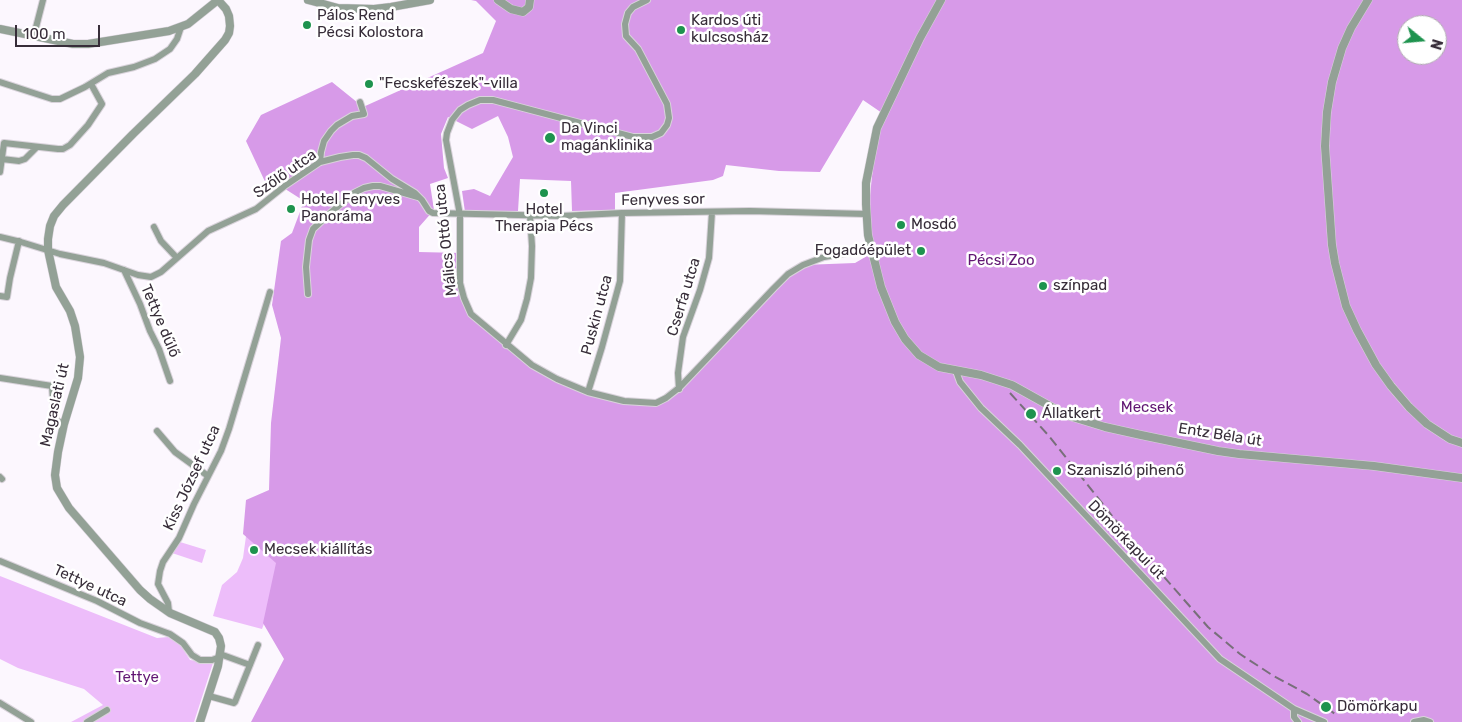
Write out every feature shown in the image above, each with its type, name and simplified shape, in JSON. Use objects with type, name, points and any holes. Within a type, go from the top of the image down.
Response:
[{"type":"street","points":[[34,35],[43,0]]},
{"type":"street","points":[[0,29],[74,44],[88,44],[169,31],[181,27],[195,19],[218,0]]},
{"type":"street","name":"Magaslati út","points":[[218,0],[229,16],[229,33],[225,40],[195,74],[63,205],[54,216],[50,226],[48,250],[56,287],[70,311],[75,326],[80,357],[78,378],[64,424],[56,464],[56,482],[60,495],[140,590],[169,612],[215,632],[221,646],[220,655]]},
{"type":"street","points":[[308,0],[338,8],[356,9],[391,7],[430,0]]},
{"type":"street","points":[[498,0],[511,9],[523,12],[529,7],[530,0]]},
{"type":"street","name":"Málics Ottó utca","points":[[647,0],[633,7],[628,13],[625,24],[626,36],[638,49],[667,104],[669,118],[661,133],[652,137],[640,138],[493,100],[474,102],[460,110],[452,120],[446,140],[460,215],[460,283],[471,314],[532,365],[569,385],[588,392],[624,400],[656,402],[679,389],[788,274],[824,257],[871,249]]},
{"type":"street","name":"Entz Béla út","points":[[941,0],[877,128],[866,183],[866,214],[871,249],[885,301],[905,339],[919,355],[939,367],[982,375],[1012,385],[1066,415],[1105,427],[1240,454],[1374,466],[1462,478]]},
{"type":"street","points":[[1368,0],[1351,28],[1342,48],[1332,82],[1327,112],[1326,146],[1332,245],[1335,263],[1346,306],[1376,365],[1409,407],[1427,424],[1450,439],[1462,443]]},
{"type":"street","points":[[0,82],[52,99],[60,99],[91,84],[108,73],[146,63],[163,54],[170,49],[177,39],[181,27]]},
{"type":"street","points":[[0,172],[4,143],[63,149],[70,145],[102,104],[91,84]]},
{"type":"street","points":[[320,162],[324,142],[331,132],[352,116],[364,114],[360,102]]},
{"type":"street","points":[[2,159],[19,161],[25,159],[37,147]]},
{"type":"street","name":"Szőlő utca","points":[[0,237],[66,256],[104,263],[138,276],[151,277],[162,272],[208,231],[256,209],[286,185],[320,162],[359,155],[366,158],[404,190]]},
{"type":"street","points":[[308,294],[306,267],[309,240],[313,229],[354,193],[373,186],[404,190],[419,197],[429,211],[433,213],[460,215]]},
{"type":"street","name":"Fenyves sor","points":[[460,215],[530,216],[750,211],[866,214]]},
{"type":"street","name":"Cserfa utca","points":[[679,389],[678,373],[684,337],[709,258],[712,212]]},
{"type":"street","name":"Puskin utca","points":[[588,392],[620,281],[622,213]]},
{"type":"street","points":[[506,345],[522,320],[531,278],[532,246],[530,216]]},
{"type":"street","points":[[154,227],[161,241],[177,258]]},
{"type":"street","points":[[0,296],[7,297],[19,241]]},
{"type":"street","name":"Tettye dűlő","points":[[124,270],[159,349],[170,382]]},
{"type":"street","name":"Kiss József utca","points":[[169,612],[168,603],[158,584],[160,571],[163,562],[179,538],[230,429],[270,292]]},
{"type":"street","name":"Dömörkapui út","points":[[956,371],[960,382],[981,408],[1020,445],[1220,659],[1294,709],[1324,722]]},
{"type":"street","points":[[0,378],[52,386],[54,414],[57,421],[64,424]]},
{"type":"street","points":[[157,431],[175,452],[208,476]]},
{"type":"street","name":"Tettye utca","points":[[0,561],[88,597],[140,623],[170,634],[200,660],[212,660],[220,655]]},
{"type":"street","points":[[209,696],[235,702],[258,645]]},
{"type":"street","points":[[200,722],[220,655],[250,666]]},
{"type":"street","points":[[0,704],[31,722]]},
{"type":"street","points":[[1294,709],[1296,720]]},
{"type":"street","points":[[87,722],[108,710]]},
{"type":"street","points":[[1414,722],[1424,720],[1430,722]]},
{"type":"green space","name":"Mecsek","points":[[471,0],[1462,0],[1462,722],[251,722],[284,659],[263,623],[276,563],[243,534],[246,500],[269,490],[271,423],[281,338],[272,305],[281,241],[292,233],[304,201],[279,185],[268,188],[246,141],[261,115],[332,82],[363,107],[483,53],[496,21],[476,1]],"holes":[[[863,100],[882,113],[877,128],[868,215],[874,252],[855,263],[803,265],[774,288],[680,387],[656,402],[624,402],[551,375],[506,345],[471,314],[460,283],[461,253],[419,252],[419,227],[434,210],[430,184],[448,178],[444,168],[441,134],[448,117],[472,129],[498,116],[508,137],[513,157],[490,196],[474,189],[462,191],[465,212],[518,211],[520,179],[571,181],[572,211],[615,210],[615,193],[713,180],[723,176],[726,165],[779,171],[820,172]]]},
{"type":"green space","points":[[307,485],[279,584],[262,629],[213,616],[222,585],[237,572],[243,558],[251,500]]},
{"type":"green space","points":[[180,542],[206,550],[202,563],[172,553]]},
{"type":"green space","name":"Tettye","points":[[0,576],[157,638],[168,637],[180,644],[190,660],[213,663],[194,722],[71,722],[103,705],[84,689],[18,668],[0,659]]},
{"type":"railway","points":[[1010,393],[1049,436],[1128,536],[1208,627],[1240,654],[1272,675],[1307,694],[1338,716]]},
{"type":"place","name":"Pálos Rend Pécsi Kolostora","points":[[307,25]]},
{"type":"place","name":"Kardos úti kulcsosház","points":[[681,30]]},
{"type":"place","name":"\"Fecskefészek\"-villa","points":[[369,84]]},
{"type":"place","name":"Da Vinci magánklinika","points":[[550,138]]},
{"type":"place","name":"Hotel Therapia Pécs","points":[[544,193]]},
{"type":"place","name":"Hotel Fenyves Panoráma","points":[[291,209]]},
{"type":"place","name":"Mosdó","points":[[901,225]]},
{"type":"place","name":"Fogadóépület","points":[[921,251]]},
{"type":"place","name":"színpad","points":[[1043,286]]},
{"type":"place","name":"Állatkert","points":[[1031,414]]},
{"type":"place","name":"Szaniszló pihenő","points":[[1057,471]]},
{"type":"place","name":"Mecsek kiállítás","points":[[254,550]]},
{"type":"place","name":"Dömörkapu","points":[[1326,707]]},
{"type":"park label","name":"Pécsi Zoo","points":[[1001,261]]}]
